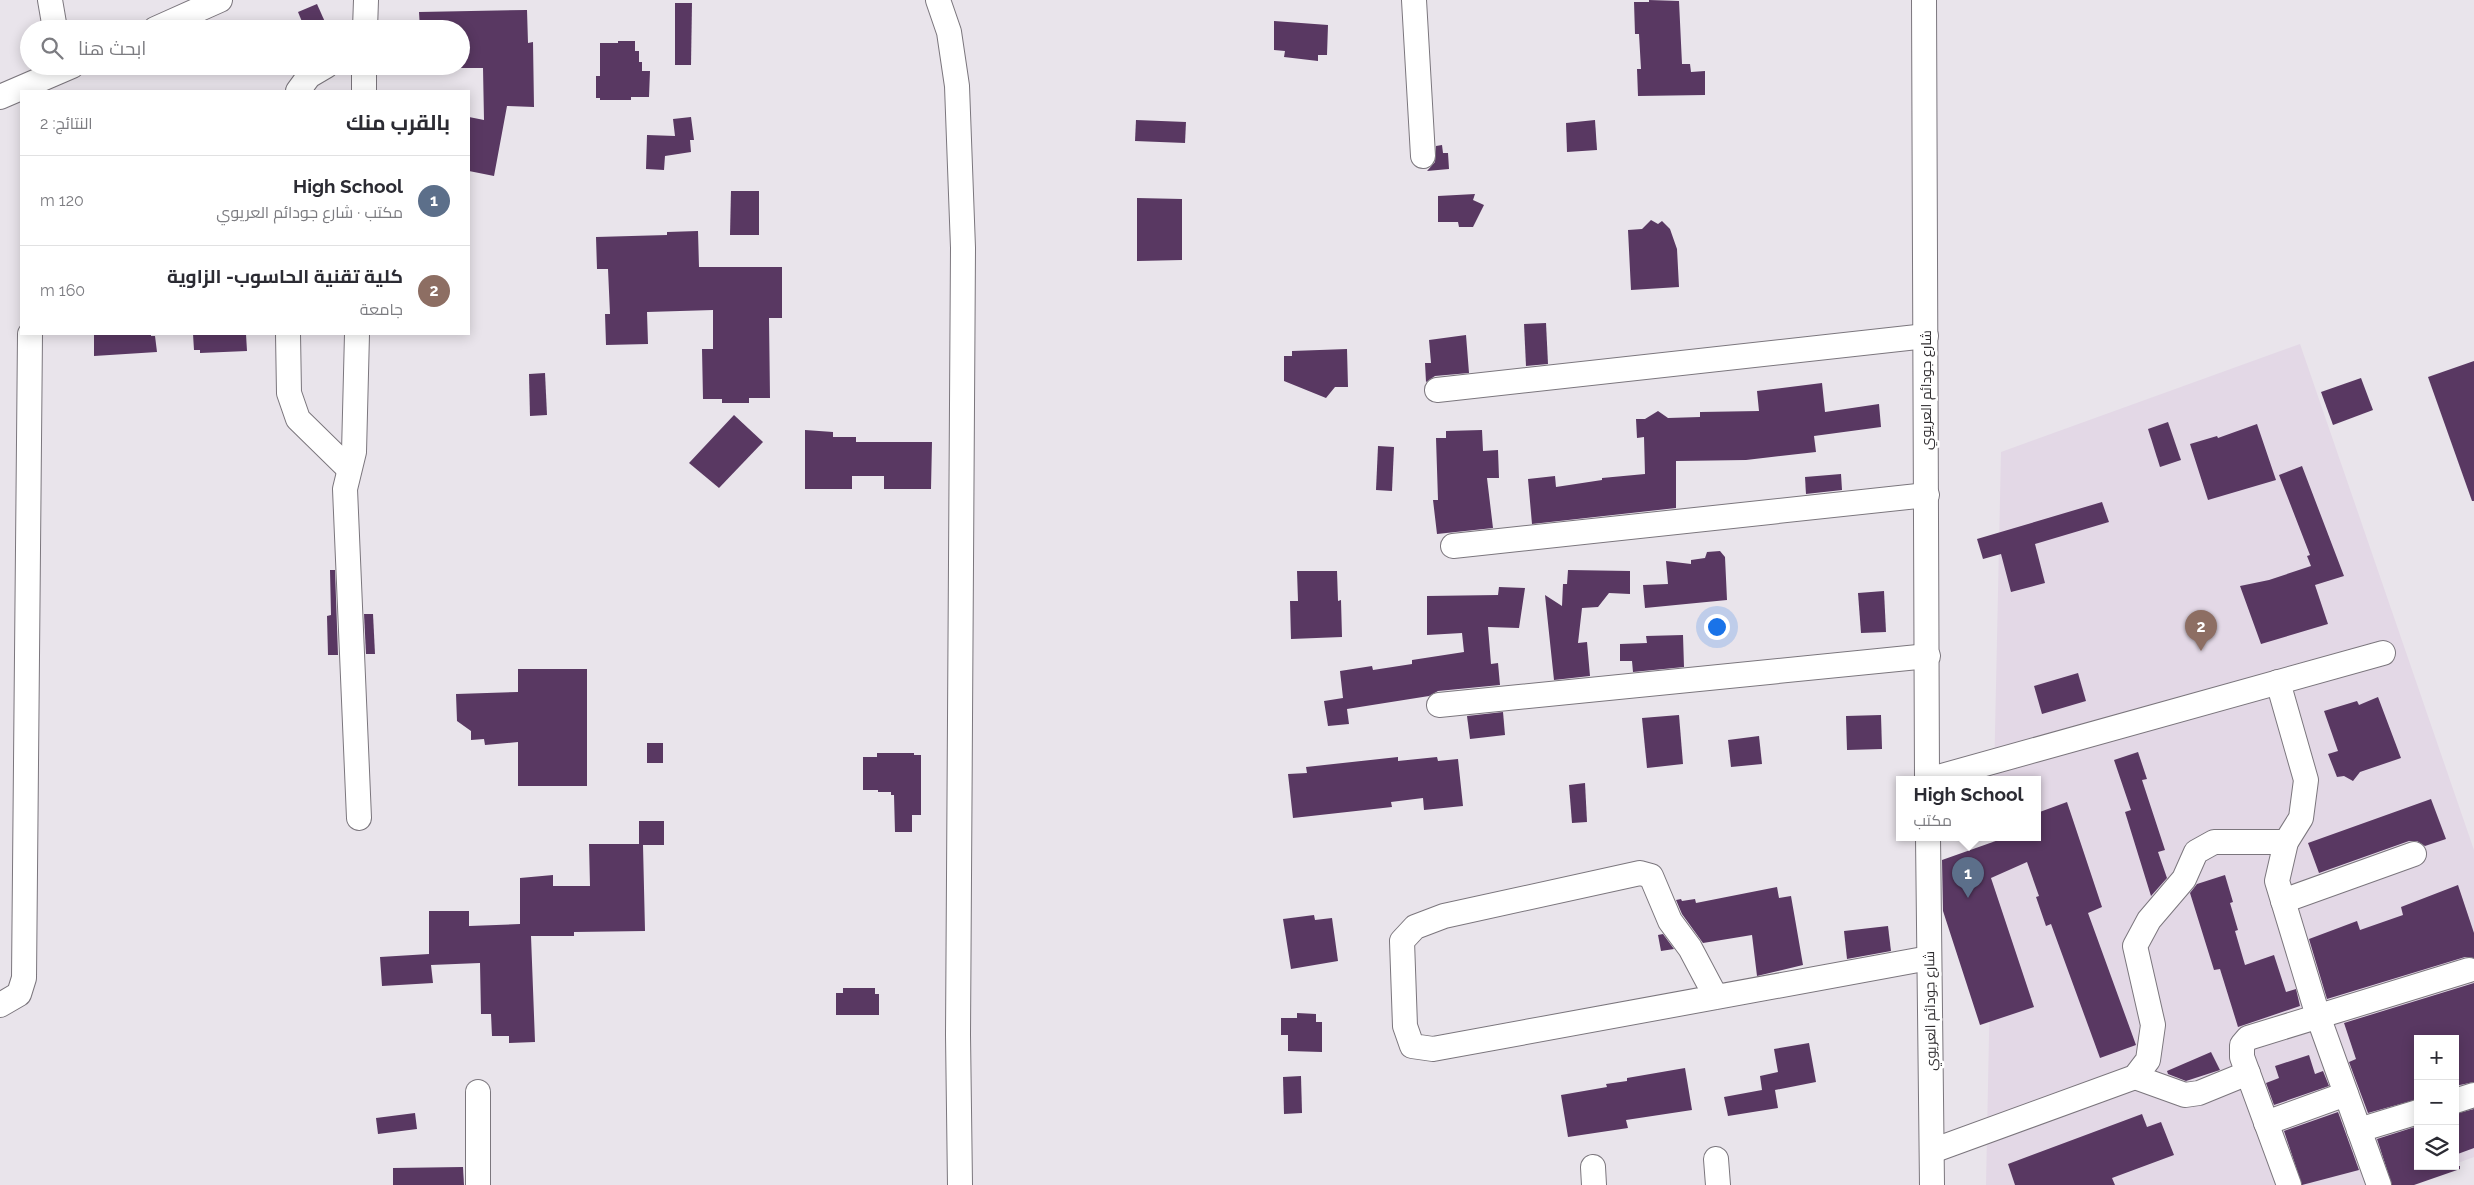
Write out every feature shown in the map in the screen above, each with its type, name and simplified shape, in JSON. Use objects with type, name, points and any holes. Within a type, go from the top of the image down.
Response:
[{"type":"street","points":[[50,0],[53,20]]},
{"type":"street","points":[[176,20],[220,0]]},
{"type":"street","points":[[365,20],[366,0]]},
{"type":"street","points":[[938,0],[950,32],[957,86],[964,248],[958,1035],[960,1185]]},
{"type":"street","points":[[1414,0],[1423,156]]},
{"type":"street","name":"شارع جودائم العريوي","points":[[1924,0],[1929,776]]},
{"type":"street","points":[[36,87],[54,75]]},
{"type":"street","points":[[299,90],[311,75]]},
{"type":"street","points":[[364,75],[364,90]]},
{"type":"street","points":[[0,98],[20,92]]},
{"type":"street","points":[[0,1005],[19,994],[24,978],[30,335]]},
{"type":"street","points":[[288,335],[289,393],[298,419],[348,468]]},
{"type":"street","points":[[357,335],[354,452],[348,468],[345,489],[359,818]]},
{"type":"street","points":[[1437,390],[1926,336]]},
{"type":"street","points":[[1453,546],[1927,494]]},
{"type":"street","points":[[1940,776],[2383,653]]},
{"type":"street","points":[[1439,705],[1928,656]]},
{"type":"street","points":[[2278,682],[2306,780],[2301,818],[2286,842],[2277,881],[2318,1016],[2379,1185]]},
{"type":"street","name":"شارع جودائم العريوي","points":[[1928,841],[1932,1185]]},
{"type":"street","points":[[1932,1151],[2135,1077],[2148,1060],[2154,1025],[2135,946],[2149,920],[2184,879],[2196,852],[2214,842],[2286,842]]},
{"type":"street","points":[[2283,901],[2414,854]]},
{"type":"street","points":[[1716,997],[1690,948],[1670,921],[1652,876],[1640,873],[1444,916],[1415,927],[1402,941],[1405,1026],[1412,1046],[1433,1049],[1929,958]]},
{"type":"street","points":[[2289,1185],[2242,1057],[2242,1045],[2248,1038],[2470,970]]},
{"type":"street","points":[[2135,1077],[2185,1095],[2199,1093],[2248,1073]]},
{"type":"street","points":[[478,1092],[478,1185]]},
{"type":"street","points":[[2266,1123],[2346,1094]]},
{"type":"street","points":[[2459,1099],[2474,1095]]},
{"type":"street","points":[[2359,1130],[2414,1113]]},
{"type":"street","points":[[1716,1158],[1718,1185]]},
{"type":"shaded area","points":[[2300,344],[2474,850],[2474,1157],[2459,1163],[2459,1035],[2414,1035],[2414,1170],[2397,1185],[1986,1185],[1993,841],[2041,841],[2041,776],[1994,776],[2001,452]]},
{"type":"building","points":[[1649,0],[1679,1],[1682,64],[1690,64],[1691,72],[1705,71],[1705,95],[1638,96],[1637,69],[1641,69],[1639,34],[1635,34],[1634,2],[1649,2]]},
{"type":"building","points":[[675,3],[692,3],[691,65],[675,65]]},
{"type":"building","points":[[317,4],[324,20],[301,20],[298,12]]},
{"type":"building","points":[[527,10],[528,43],[533,42],[534,107],[507,106],[494,176],[470,171],[470,117],[484,120],[483,68],[470,68],[470,20],[419,20],[419,12]]},
{"type":"building","points":[[1274,21],[1328,25],[1327,55],[1318,55],[1318,61],[1284,57],[1285,51],[1274,50]]},
{"type":"building","points":[[618,41],[635,41],[635,51],[639,51],[639,62],[642,62],[642,71],[650,71],[649,97],[631,97],[631,100],[600,100],[600,98],[596,98],[596,76],[600,76],[600,43],[618,43]]},
{"type":"building","points":[[691,117],[694,140],[690,140],[691,152],[665,156],[664,170],[646,169],[647,135],[675,136],[673,119]]},
{"type":"building","points":[[1136,120],[1186,122],[1185,143],[1135,141]]},
{"type":"building","points":[[1595,120],[1597,150],[1567,152],[1566,123]]},
{"type":"building","points":[[1442,145],[1443,153],[1448,153],[1449,169],[1427,171],[1435,162],[1436,146]]},
{"type":"building","points":[[731,191],[759,191],[759,235],[730,235]]},
{"type":"building","points":[[1475,194],[1473,200],[1484,205],[1473,227],[1459,227],[1458,222],[1438,222],[1438,196]]},
{"type":"building","points":[[1137,198],[1182,199],[1182,260],[1137,261]]},
{"type":"building","points":[[1651,220],[1658,224],[1662,221],[1670,229],[1677,249],[1679,287],[1631,290],[1628,230],[1642,229]]},
{"type":"building","points":[[698,231],[699,267],[782,267],[782,318],[769,318],[770,398],[749,398],[749,403],[722,403],[722,399],[703,399],[702,349],[713,349],[713,310],[647,312],[648,344],[606,345],[605,314],[610,314],[608,269],[597,269],[596,237],[667,235],[667,232]]},
{"type":"building","points":[[1546,323],[1548,364],[1526,366],[1524,324]]},
{"type":"building","points":[[94,335],[155,336],[157,352],[94,356]]},
{"type":"building","points":[[193,335],[246,335],[247,351],[200,353],[200,350],[194,350]]},
{"type":"building","points":[[1466,335],[1469,373],[1435,376],[1426,382],[1425,363],[1431,363],[1429,340]]},
{"type":"building","points":[[1347,349],[1348,387],[1335,387],[1326,398],[1284,381],[1284,356],[1292,356],[1292,351]]},
{"type":"building","points":[[2474,361],[2474,501],[2472,501],[2428,377]]},
{"type":"building","points":[[545,373],[547,415],[530,416],[529,374]]},
{"type":"building","points":[[2361,378],[2373,410],[2333,425],[2321,392]]},
{"type":"building","points":[[1822,383],[1825,412],[1879,404],[1881,427],[1814,436],[1816,452],[1746,460],[1676,461],[1676,508],[1532,524],[1528,479],[1555,476],[1556,487],[1602,480],[1602,478],[1645,474],[1644,437],[1637,438],[1636,419],[1645,419],[1658,411],[1668,418],[1700,417],[1700,412],[1759,411],[1757,391]]},
{"type":"building","points":[[734,415],[763,442],[719,488],[689,463]]},
{"type":"building","points":[[2168,422],[2181,460],[2160,467],[2148,429]]},
{"type":"building","points":[[2257,424],[2276,480],[2208,500],[2190,444],[2217,436],[2218,438]]},
{"type":"building","points":[[805,430],[833,432],[833,437],[856,437],[856,442],[932,442],[931,489],[884,489],[884,476],[852,476],[852,489],[805,489]]},
{"type":"building","points":[[1482,430],[1483,451],[1498,450],[1499,478],[1487,478],[1493,528],[1437,534],[1433,500],[1438,500],[1436,438],[1446,438],[1446,431]]},
{"type":"building","points":[[1378,446],[1394,447],[1392,491],[1376,490]]},
{"type":"building","points":[[2302,466],[2344,576],[2315,585],[2328,624],[2261,644],[2240,586],[2269,580],[2311,566],[2307,556],[2310,555],[2279,475]]},
{"type":"building","points":[[1841,474],[1842,490],[1806,494],[1805,477]]},
{"type":"building","points":[[2102,502],[2109,522],[2035,544],[2045,583],[2011,592],[2001,554],[1983,559],[1977,539]]},
{"type":"building","points":[[1720,551],[1725,557],[1727,600],[1645,608],[1643,585],[1668,584],[1666,561],[1691,564],[1691,560],[1705,558],[1707,552]]},
{"type":"building","points":[[330,570],[335,570],[338,655],[328,655],[327,616],[331,615]]},
{"type":"building","points":[[1568,570],[1630,571],[1630,594],[1609,593],[1598,607],[1582,608],[1578,643],[1587,642],[1590,676],[1554,680],[1545,595],[1562,606],[1563,584],[1567,584]]},
{"type":"building","points":[[1297,571],[1337,571],[1338,601],[1341,600],[1342,637],[1291,639],[1290,601],[1298,601]]},
{"type":"building","points":[[1499,587],[1525,588],[1519,628],[1488,627],[1491,664],[1498,663],[1500,685],[1438,691],[1429,696],[1347,709],[1349,724],[1328,726],[1324,701],[1343,698],[1340,671],[1372,666],[1373,670],[1412,664],[1412,660],[1464,652],[1462,633],[1427,635],[1427,596],[1498,595]]},
{"type":"building","points":[[1884,591],[1886,632],[1861,633],[1858,593]]},
{"type":"building","points":[[364,614],[373,614],[375,654],[366,654]]},
{"type":"building","points":[[1683,635],[1684,667],[1633,672],[1632,661],[1620,661],[1620,644],[1647,643],[1646,636]]},
{"type":"building","points":[[518,669],[587,669],[587,786],[518,786],[518,742],[485,745],[484,739],[471,740],[471,731],[457,721],[456,694],[518,692]]},
{"type":"building","points":[[2078,673],[2086,701],[2042,714],[2034,686]]},
{"type":"building","points":[[2378,697],[2401,758],[2360,772],[2353,781],[2344,776],[2337,777],[2328,754],[2338,751],[2324,711],[2357,701],[2359,705]]},
{"type":"building","points":[[1503,712],[1505,735],[1470,739],[1467,716]]},
{"type":"building","points":[[1679,715],[1683,764],[1647,768],[1642,718]]},
{"type":"building","points":[[1881,715],[1882,749],[1847,750],[1846,716]]},
{"type":"building","points":[[1759,736],[1762,764],[1731,767],[1728,740]]},
{"type":"building","points":[[647,743],[663,743],[663,763],[647,763]]},
{"type":"building","points":[[2138,752],[2147,779],[2142,780],[2165,850],[2158,852],[2167,878],[2151,896],[2125,812],[2131,810],[2114,760]]},
{"type":"building","points":[[877,753],[914,753],[914,755],[921,755],[921,815],[912,815],[912,832],[895,832],[894,795],[891,795],[891,792],[863,790],[863,757],[877,757]]},
{"type":"building","points":[[1398,757],[1398,761],[1437,757],[1438,761],[1458,759],[1463,806],[1424,810],[1423,798],[1391,802],[1392,807],[1293,818],[1288,774],[1307,773],[1306,767]]},
{"type":"building","points":[[1585,783],[1587,822],[1572,823],[1569,785]]},
{"type":"building","points":[[2431,799],[2446,839],[2425,846],[2417,841],[2409,841],[2319,873],[2308,843]]},
{"type":"building","points":[[2067,802],[2102,907],[2088,913],[2136,1045],[2100,1058],[2051,924],[2046,926],[2036,897],[2039,896],[2027,862],[1991,878],[2034,1007],[1980,1025],[1943,911],[1942,860],[1996,841],[2041,841],[2041,812]]},
{"type":"building","points":[[639,821],[664,821],[664,845],[643,845],[645,931],[574,932],[574,936],[531,936],[535,1042],[509,1043],[509,1036],[492,1036],[491,1014],[481,1014],[480,963],[431,965],[433,983],[382,986],[380,957],[429,954],[429,911],[469,911],[469,926],[520,924],[520,878],[553,875],[553,886],[590,886],[589,844],[639,844]]},
{"type":"building","points":[[2225,875],[2233,902],[2230,903],[2238,930],[2235,931],[2245,965],[2274,955],[2286,992],[2296,989],[2300,1006],[2238,1027],[2220,969],[2214,970],[2190,893],[2197,884]]},
{"type":"building","points":[[2458,885],[2474,933],[2474,958],[2465,957],[2327,999],[2309,939],[2357,921],[2360,930],[2403,915],[2401,907]]},
{"type":"building","points":[[1777,887],[1779,898],[1791,896],[1803,965],[1757,976],[1752,935],[1703,943],[1682,914],[1676,900],[1695,899],[1696,903]]},
{"type":"building","points":[[1314,915],[1315,920],[1332,918],[1338,961],[1291,969],[1283,919]]},
{"type":"building","points":[[1888,926],[1891,951],[1847,959],[1844,931]]},
{"type":"building","points":[[1663,934],[1674,949],[1661,951],[1658,935]]},
{"type":"building","points":[[2474,983],[2474,1082],[2459,1085],[2459,1035],[2414,1035],[2414,1100],[2368,1113],[2349,1062],[2356,1059],[2344,1023]]},
{"type":"building","points":[[843,988],[875,988],[875,994],[879,994],[879,1015],[836,1015],[836,993],[843,993]]},
{"type":"building","points":[[1297,1013],[1316,1014],[1316,1022],[1322,1022],[1322,1052],[1288,1051],[1288,1035],[1281,1035],[1281,1018],[1297,1018]]},
{"type":"building","points":[[1809,1043],[1816,1082],[1775,1090],[1778,1108],[1728,1116],[1724,1097],[1762,1090],[1760,1076],[1778,1072],[1774,1049]]},
{"type":"building","points":[[2211,1052],[2220,1070],[2186,1081],[2168,1074],[2167,1071]]},
{"type":"building","points":[[2309,1055],[2315,1074],[2323,1071],[2329,1086],[2274,1105],[2266,1083],[2279,1078],[2275,1066]]},
{"type":"building","points":[[1685,1068],[1692,1110],[1626,1120],[1628,1128],[1568,1137],[1561,1095],[1607,1087],[1606,1084],[1627,1081],[1627,1078]]},
{"type":"building","points":[[1301,1076],[1302,1113],[1284,1114],[1283,1077]]},
{"type":"building","points":[[2474,1109],[2474,1148],[2459,1154],[2459,1125],[2459,1113]]},
{"type":"building","points":[[2338,1112],[2359,1170],[2302,1185],[2284,1131]]},
{"type":"building","points":[[415,1113],[417,1129],[378,1134],[376,1118]]},
{"type":"building","points":[[2142,1114],[2147,1127],[2161,1122],[2174,1155],[2112,1178],[2115,1185],[2015,1185],[2008,1164]]},
{"type":"building","points":[[2414,1127],[2414,1170],[2457,1170],[2414,1185],[2392,1185],[2377,1139]]},
{"type":"building","points":[[463,1167],[464,1185],[393,1185],[393,1168]]},
{"type":"place","name":"كلية تقنية الحاسوب- الزاوية","points":[[2201,651]]},
{"type":"place","name":"High School","points":[[1968,898]]}]
